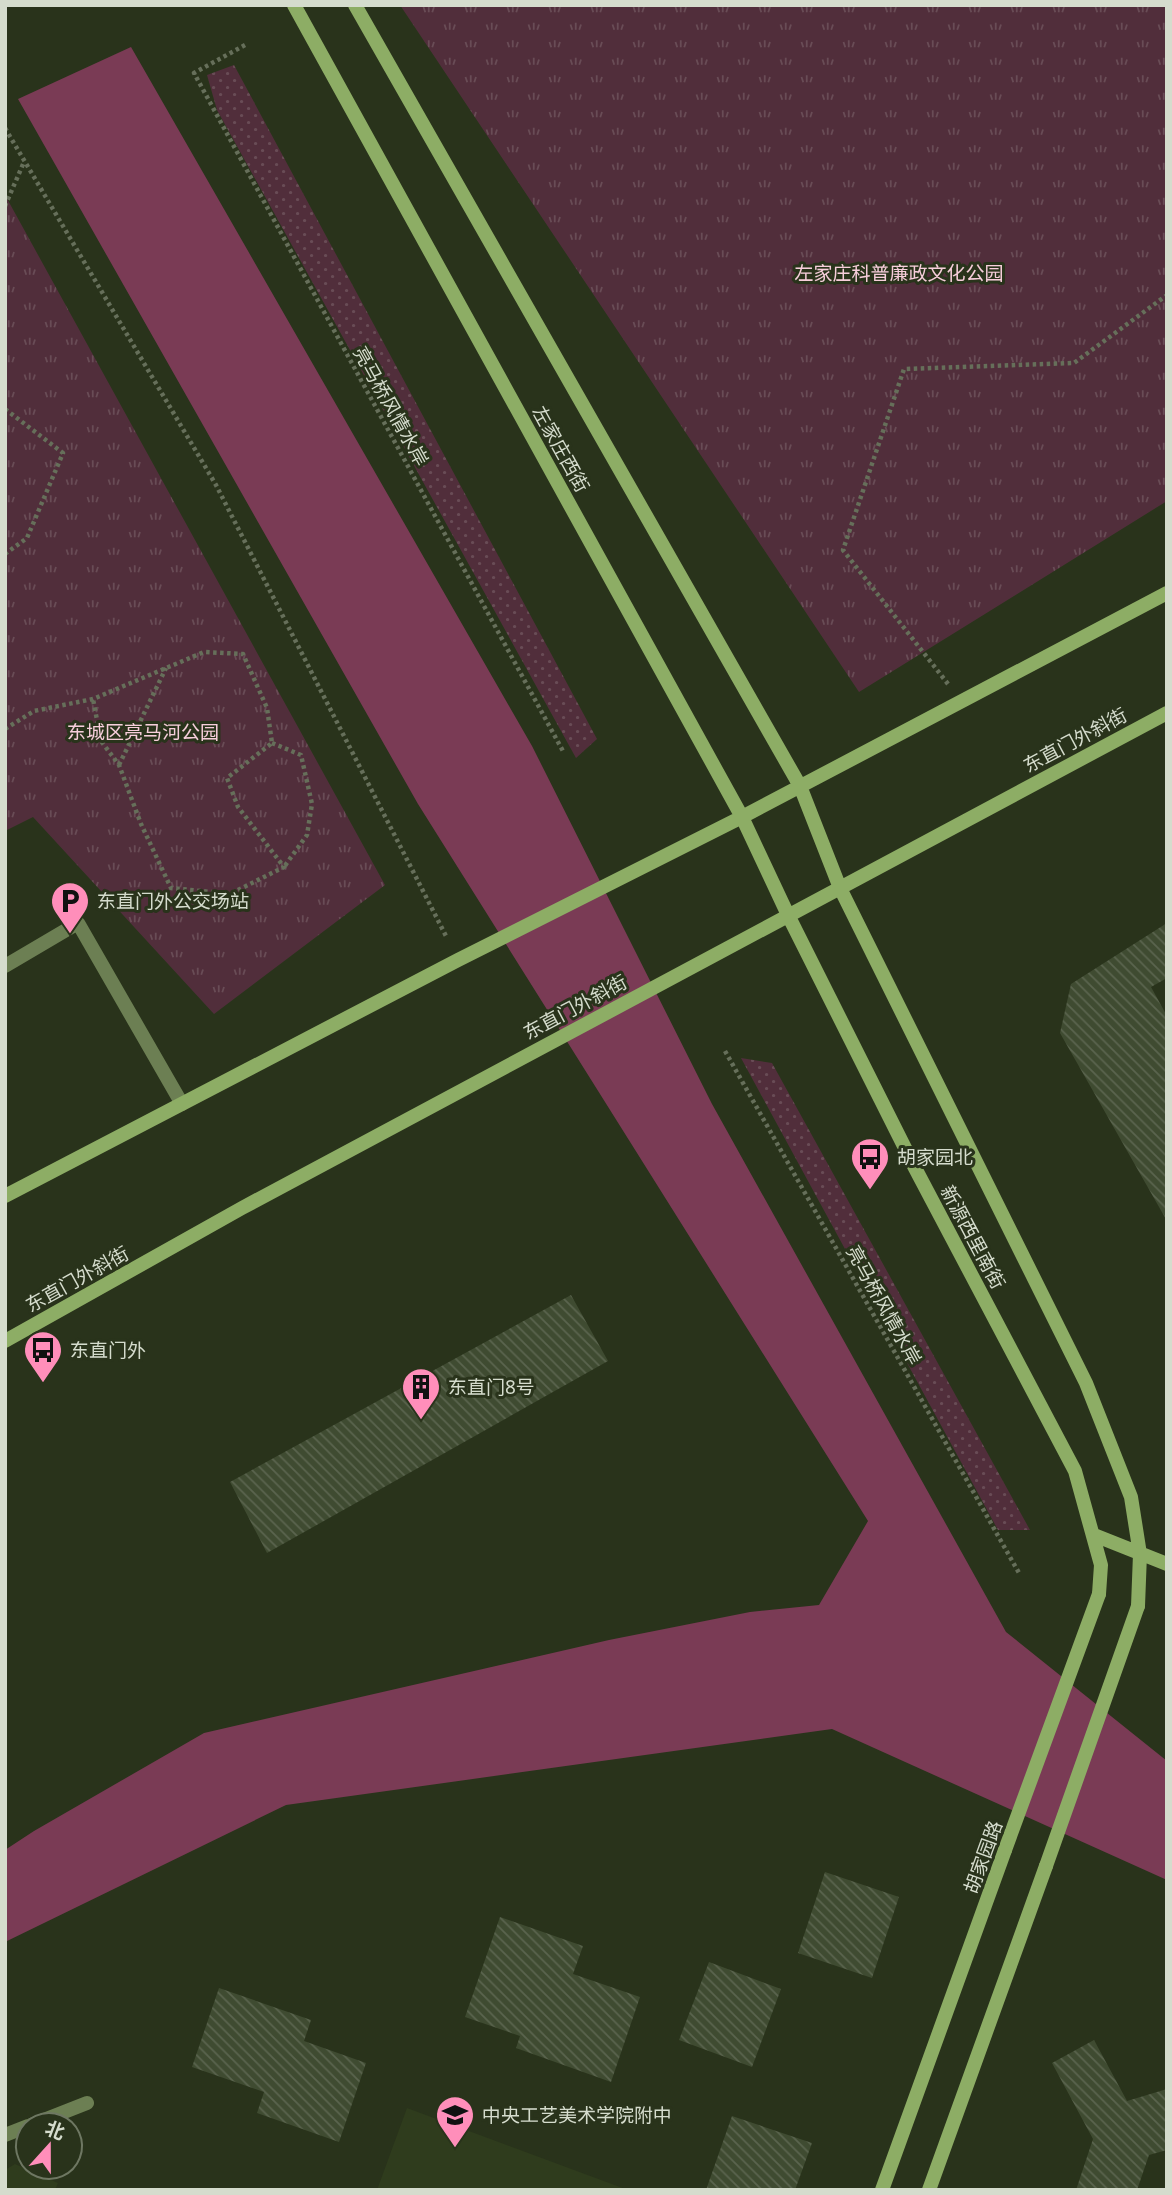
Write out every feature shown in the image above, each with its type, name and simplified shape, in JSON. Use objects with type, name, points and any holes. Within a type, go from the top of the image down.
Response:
[{"type":"main road","name":"左家庄西街","points":[[295,5],[742,817],[788,915]]},
{"type":"main road","name":"左家庄西街","points":[[355,5],[800,786],[840,888]]},
{"type":"main road","points":[[5,1196],[458,960],[742,817],[1167,593]]},
{"type":"main road","name":"东直门外斜街","points":[[5,1342],[242,1208],[1167,713]]},
{"type":"main road","name":"新源西里南街","points":[[840,888],[1086,1383],[1131,1497],[1140,1554]]},
{"type":"main road","name":"新源西里南街","points":[[788,915],[915,1168],[1075,1471],[1094,1535]]},
{"type":"main road","points":[[1094,1535],[1167,1564]]},
{"type":"main road","name":"胡家园路","points":[[882,2190],[1099,1594],[1101,1565],[1094,1535]]},
{"type":"main road","points":[[929,2190],[1138,1606],[1140,1554]]},
{"type":"lane","points":[[5,966],[78,923],[182,1104]]},
{"type":"lane","points":[[67,2111],[87,2103]]},
{"type":"path","name":"亮马桥风情水岸","points":[[245,45],[194,73],[564,752]]},
{"type":"path","points":[[5,128],[216,485],[458,960]]},
{"type":"path","points":[[5,206],[24,161]]},
{"type":"path","points":[[962,701],[843,550],[904,369],[1074,362],[1167,295]]},
{"type":"path","points":[[5,409],[64,453],[27,538],[5,554]]},
{"type":"path","points":[[5,729],[34,711],[93,699],[204,652],[243,654],[267,708],[272,743]]},
{"type":"path","points":[[120,765],[167,668]]},
{"type":"path","points":[[93,699],[101,741],[120,765],[141,824],[171,888],[230,894],[284,867],[307,835],[312,804],[302,755],[272,743]]},
{"type":"path","points":[[272,743],[227,778],[238,807],[284,867]]},
{"type":"path","name":"亮马桥风情水岸","points":[[725,1051],[1019,1573]]},
{"type":"shaded area","points":[[131,47],[532,746],[712,1104],[1006,1632],[1167,1761],[1167,1880],[832,1729],[286,1805],[5,1942],[5,1850],[204,1733],[609,1640],[750,1612],[819,1605],[868,1521],[418,804],[18,99]]},
{"type":"shaded area","name":"中央工艺美术学院附中","points":[[407,2108],[628,2190],[377,2190]]},
{"type":"shaded area","points":[[14,2165],[14,2181],[58,2183],[55,2190],[5,2190],[5,2170]]},
{"type":"green space","name":"左家庄科普廉政文化公园","points":[[400,5],[1167,5],[1167,501],[859,692]]},
{"type":"green space","points":[[234,65],[597,739],[576,758],[217,110],[207,75]]},
{"type":"green space","name":"东城区亮马河公园","points":[[5,195],[385,885],[214,1014],[33,817],[5,831]]},
{"type":"green space","points":[[741,1058],[772,1063],[1030,1530],[998,1530]]},
{"type":"building","points":[[1167,923],[1167,978],[1151,987],[1167,1016],[1167,1221],[1060,1033],[1071,984]]},
{"type":"building","name":"东直门8号","points":[[571,1295],[608,1361],[267,1553],[230,1482]]},
{"type":"building","points":[[825,1872],[899,1897],[872,1978],[798,1953]]},
{"type":"building","points":[[500,1917],[583,1946],[573,1974],[640,1997],[611,2082],[516,2048],[520,2036],[465,2017]]},
{"type":"building","points":[[709,1962],[781,1989],[752,2067],[679,2040]]},
{"type":"building","points":[[219,1988],[311,2020],[304,2041],[366,2063],[339,2142],[257,2113],[264,2092],[192,2067]]},
{"type":"building","points":[[1094,2040],[1127,2101],[1167,2089],[1167,2150],[1149,2155],[1137,2190],[1076,2190],[1093,2139],[1052,2063]]},
{"type":"building","points":[[732,2116],[812,2143],[795,2190],[706,2190]]},
{"type":"place","name":"东直门外公交场站","points":[[70,935]]},
{"type":"place","name":"胡家园北","points":[[870,1191]]},
{"type":"place","name":"东直门外","points":[[43,1384]]},
{"type":"place","name":"东直门8号","points":[[421,1421]]},
{"type":"place","name":"中央工艺美术学院附中","points":[[455,2149]]}]
